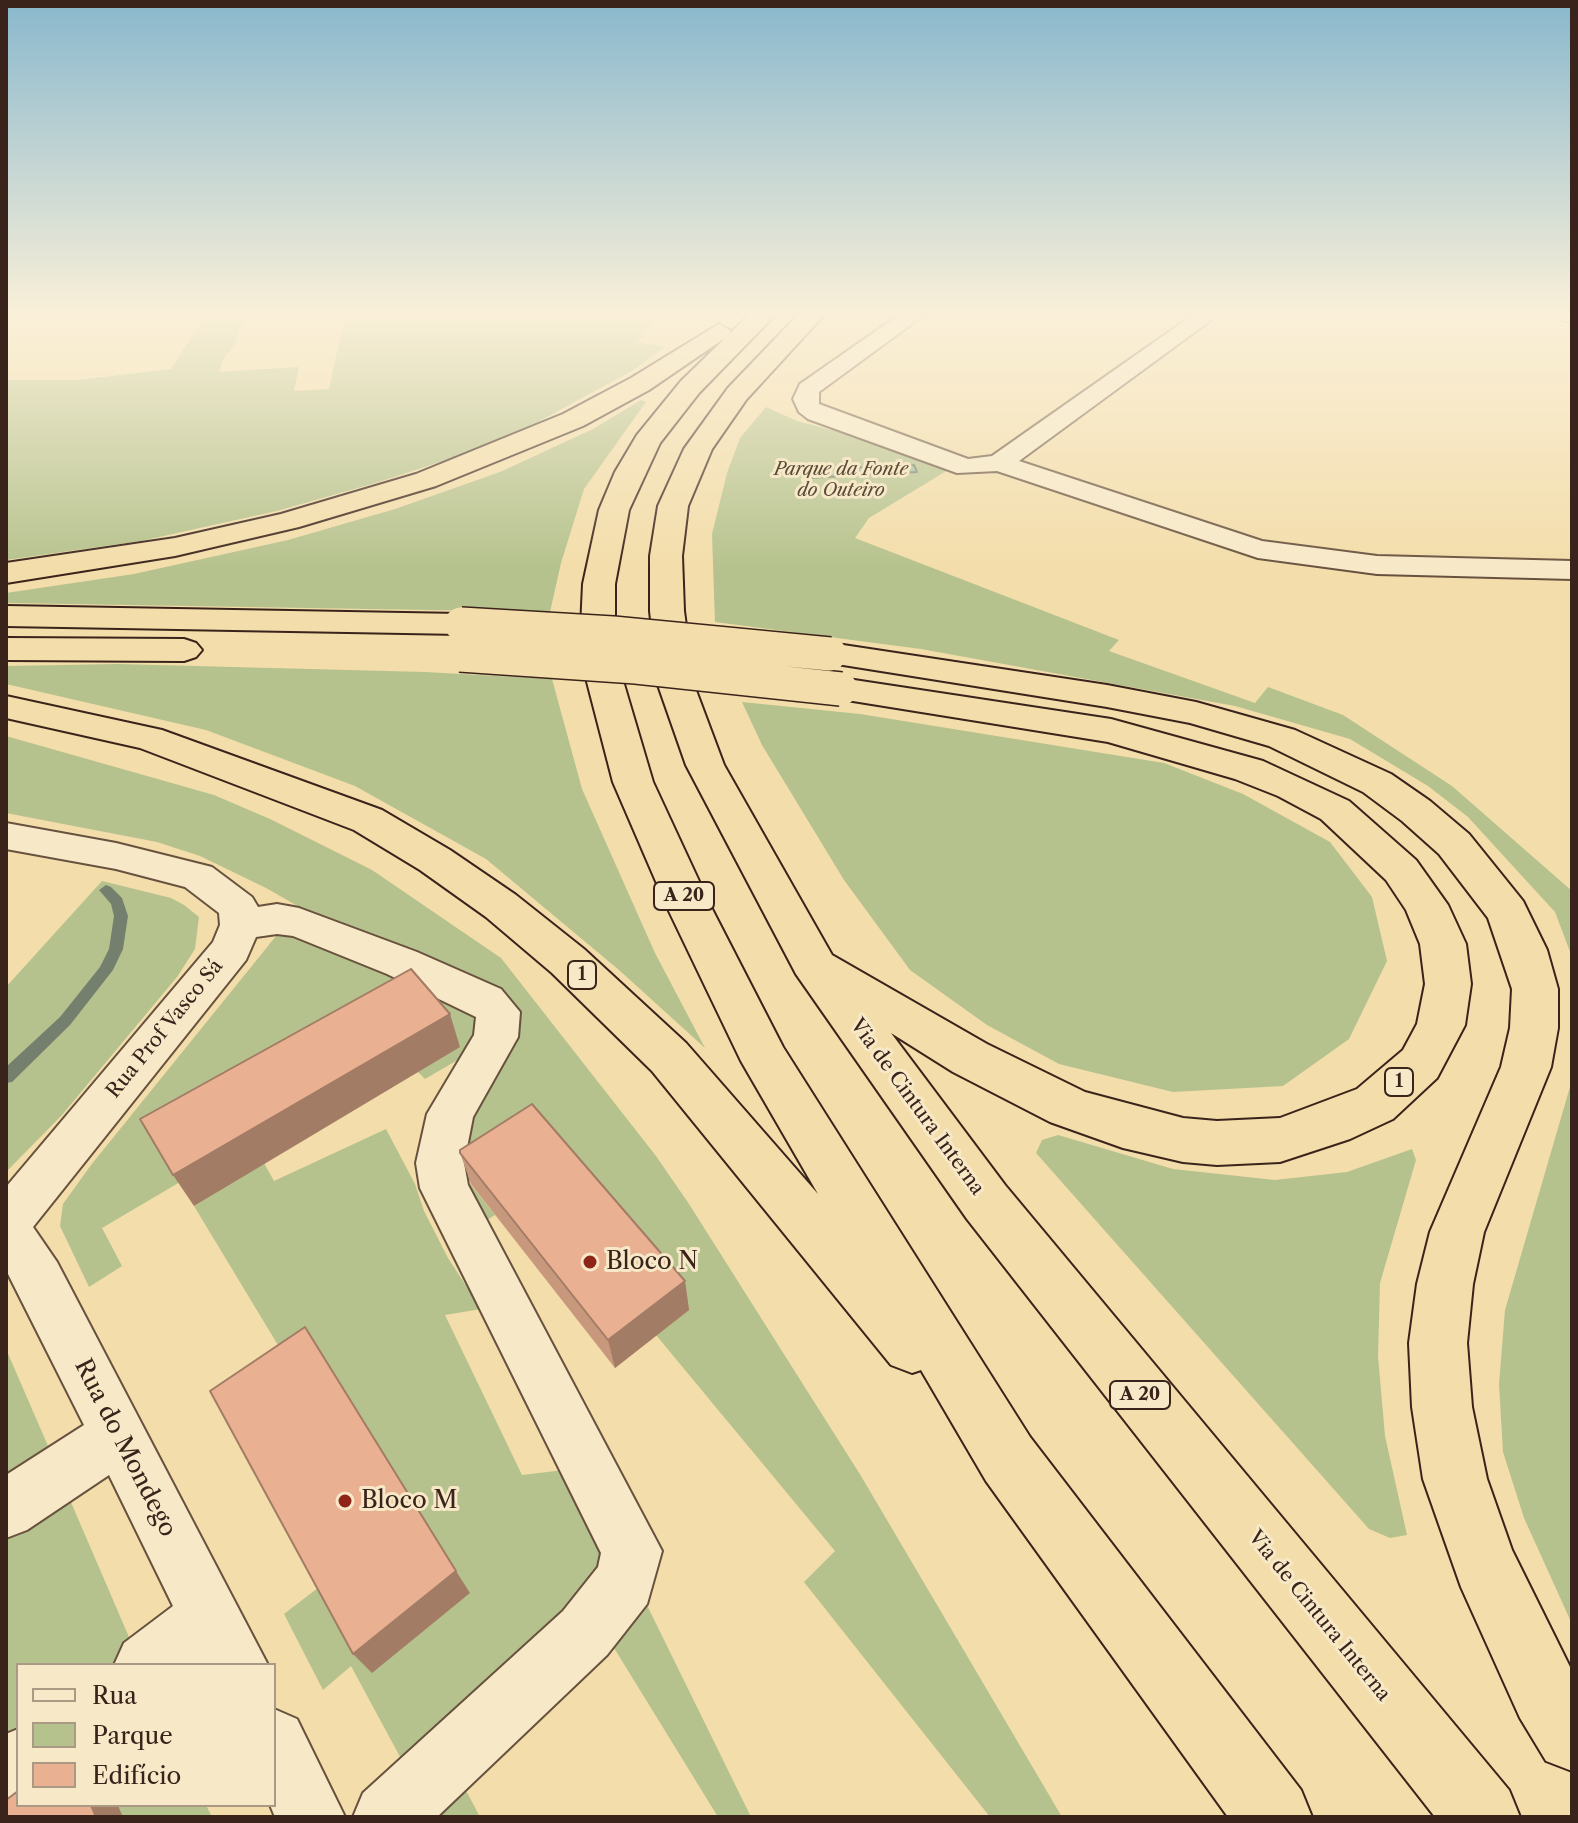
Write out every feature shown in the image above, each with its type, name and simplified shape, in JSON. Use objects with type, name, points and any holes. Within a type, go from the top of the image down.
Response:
[{"type":"highway","points":[[6,573],[175,547],[288,521],[426,480],[532,439],[611,400]]},
{"type":"highway","name":"A 20","points":[[680,400],[642,449],[629,472],[614,510],[599,584],[598,627],[603,674],[633,782],[689,907],[766,1061],[1008,1459],[1274,1817]]},
{"type":"highway","name":"Via de Cintura Interna","points":[[733,400],[698,449],[673,506],[666,556],[667,611],[676,685],[705,765],[812,962],[986,1202],[1482,1817]]},
{"type":"highway","points":[[6,616],[460,640]]},
{"type":"highway","name":"1","points":[[6,649],[460,640],[651,668],[836,672],[1111,731],[1249,770],[1292,787],[1335,810],[1401,870],[1426,905],[1443,944],[1448,984],[1441,1025],[1420,1064],[1375,1104],[1332,1124],[1280,1140],[1217,1143],[1183,1140],[1123,1126],[1068,1107],[970,1058],[812,962]]},
{"type":"highway","points":[[836,672],[1122,698],[1196,713],[1282,738],[1377,783],[1416,811],[1454,844],[1507,912],[1524,950],[1535,989],[1534,1028],[1526,1067],[1457,1232],[1445,1284],[1438,1343],[1442,1407],[1455,1479],[1484,1564],[1545,1693],[1572,1735]]},
{"type":"highway","name":"1","points":[[6,707],[149,738],[294,788],[368,820],[435,860],[501,906],[568,961],[669,1057],[1008,1459]]},
{"type":"street","points":[[806,400],[817,414],[966,467],[999,463],[1258,549],[1305,558],[1377,565],[1572,570]]},
{"type":"street","points":[[842,400],[992,449],[999,454],[999,463]]},
{"type":"street","points":[[999,463],[1088,400]]},
{"type":"street","points":[[6,836],[116,856],[198,877],[238,907],[240,925],[277,919],[299,923],[402,963],[486,1001],[498,1012],[496,1037],[450,1114],[440,1163],[444,1188],[632,1551],[625,1582],[593,1625],[387,1817]]},
{"type":"street","name":"Rua Prof Vasco Sá","points":[[6,1223],[231,949],[240,925]]},
{"type":"street","name":"Rua do Mondego","points":[[6,1236],[21,1249],[39,1279],[223,1640]]},
{"type":"street","points":[[6,1509],[117,1437]]},
{"type":"street","points":[[152,1663],[223,1640]]},
{"type":"street","points":[[276,1746],[311,1817]]},
{"type":"green space","points":[[6,400],[578,400],[470,452],[277,511],[141,541],[6,560]]},
{"type":"green space","points":[[641,400],[646,402],[584,489],[561,563],[550,612],[6,603],[6,593],[134,574],[288,540],[395,509],[500,472],[593,429]]},
{"type":"green space","name":"Parque da Fonte do Outeiro","points":[[766,407],[797,421],[854,436],[948,470],[869,518],[855,538],[1119,640],[1109,651],[1255,703],[1268,687],[1343,715],[1452,786],[1572,891],[1572,957],[1555,912],[1468,817],[1428,786],[1350,739],[1235,706],[921,649],[715,622],[712,534],[727,473],[740,438]]},
{"type":"green space","points":[[118,664],[425,672],[552,679],[582,789],[655,953],[705,1048],[619,970],[486,859],[355,786],[206,730],[6,684],[6,666]]},
{"type":"green space","points":[[742,702],[860,714],[1164,763],[1243,794],[1330,842],[1372,897],[1387,961],[1349,1039],[1283,1086],[1173,1092],[1059,1064],[987,1025],[910,970],[844,880],[762,745]]},
{"type":"green space","points":[[6,736],[214,795],[270,819],[372,870],[501,958],[656,1156],[689,1204],[861,1476],[1062,1817],[990,1817],[804,1582],[835,1551],[656,1335],[688,1310],[539,1132],[469,1182],[495,1215],[482,1223],[457,1184],[460,1131],[510,1027],[266,888],[200,856],[157,842],[6,813]]},
{"type":"green space","points":[[102,881],[171,898],[184,905],[199,917],[195,949],[177,977],[62,1115],[6,1172],[6,987]]},
{"type":"green space","points":[[290,931],[483,1014],[473,1051],[425,1079],[418,1072],[180,1182],[102,1228],[122,1266],[89,1287],[60,1226],[63,1204],[276,936]]},
{"type":"green space","points":[[1572,1080],[1572,1624],[1524,1518],[1503,1452],[1499,1384],[1505,1310]]},
{"type":"green space","points":[[386,1129],[448,1258],[481,1309],[445,1315],[522,1475],[564,1470],[598,1528],[608,1574],[405,1766],[351,1666],[323,1690],[284,1614],[323,1584],[296,1375],[194,1206],[264,1163],[274,1181]]},
{"type":"green space","points":[[1058,1135],[1173,1169],[1275,1180],[1347,1172],[1412,1149],[1416,1160],[1380,1283],[1378,1356],[1385,1436],[1407,1535],[1390,1538],[1369,1529],[1036,1153],[1042,1140]]},
{"type":"green space","points":[[6,1349],[61,1476],[6,1512]]},
{"type":"green space","points":[[64,1486],[135,1651],[119,1663],[16,1663],[16,1738],[6,1745],[6,1525]]},
{"type":"green space","points":[[640,1591],[751,1817],[718,1817],[611,1643]]},
{"type":"green space","points":[[462,1783],[480,1817],[430,1817]]},
{"type":"green space","points":[[119,1807],[207,1807],[212,1817],[123,1817]]},
{"type":"shaded area","points":[[914,465],[917,472],[808,478],[806,470]]},
{"type":"building","points":[[411,969],[450,1014],[173,1175],[140,1119]]},
{"type":"building","name":"Bloco N","points":[[532,1104],[685,1281],[608,1340],[460,1153],[460,1150]]},
{"type":"building","name":"Bloco M","points":[[305,1327],[456,1571],[353,1654],[210,1391]]},
{"type":"building","points":[[16,1792],[16,1807],[92,1807],[96,1817],[6,1817],[6,1800]]},
{"type":"waterway","points":[[6,1077],[65,1021],[106,970],[116,949],[121,916],[117,902],[106,890]]},
{"type":"place","name":"Bloco N","points":[[590,1262]]},
{"type":"place","name":"Bloco M","points":[[345,1501]]}]
